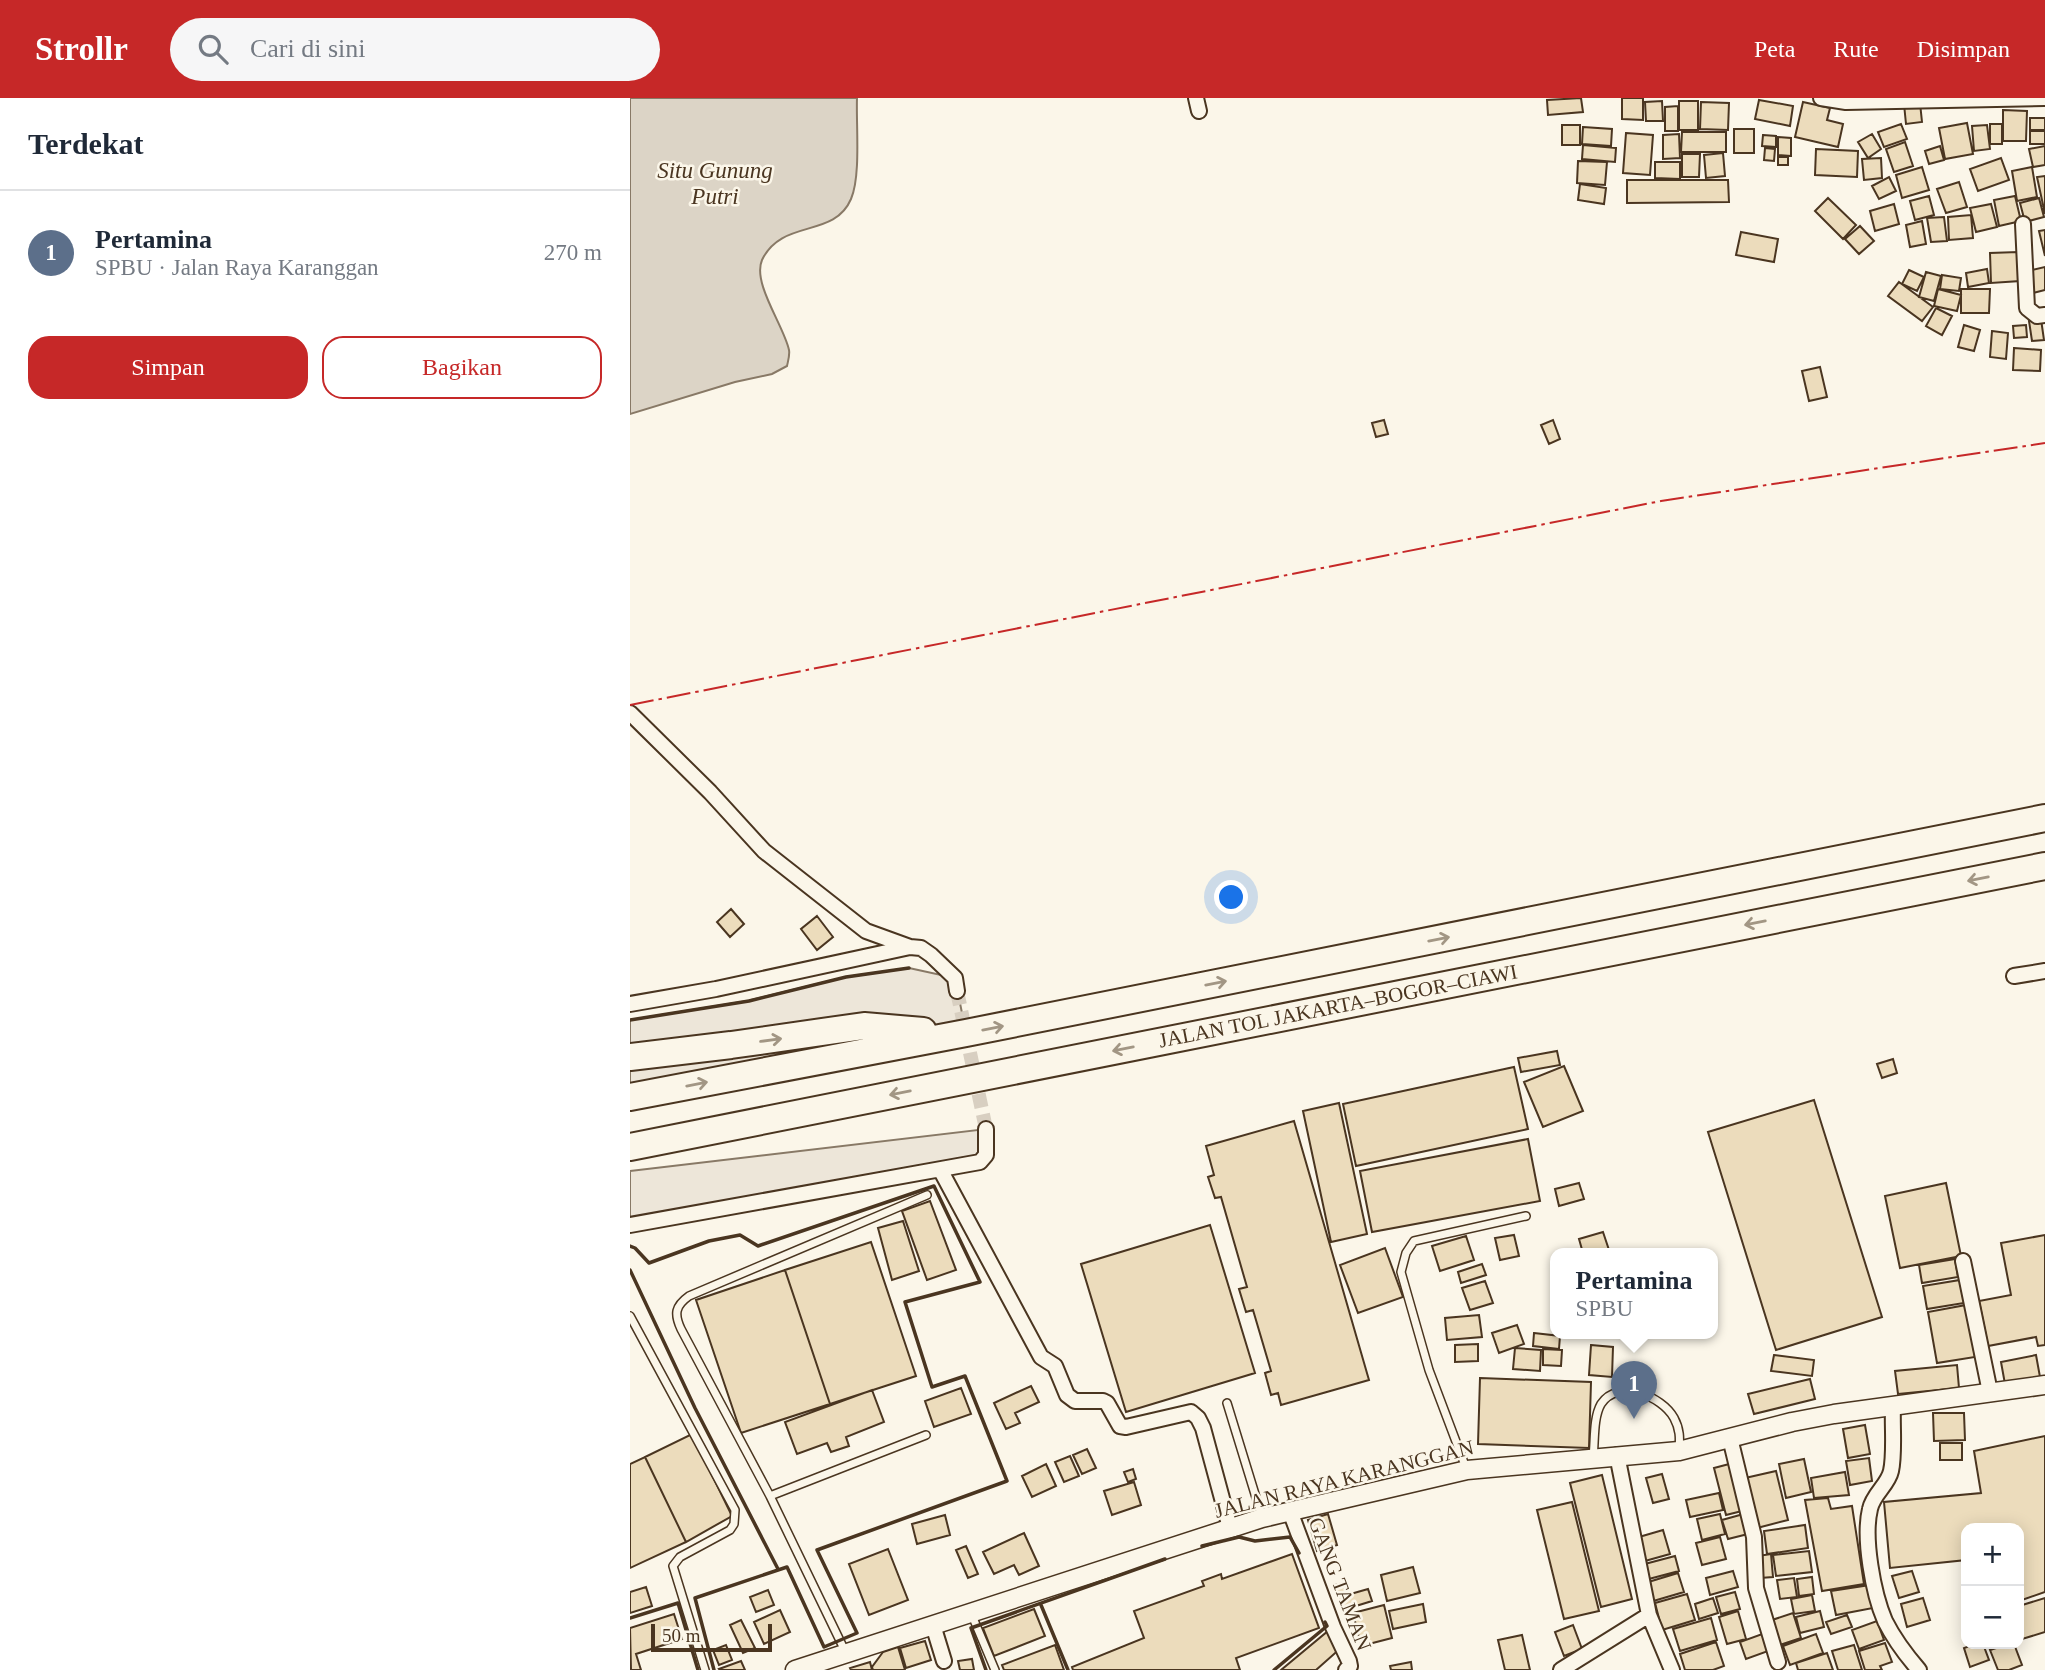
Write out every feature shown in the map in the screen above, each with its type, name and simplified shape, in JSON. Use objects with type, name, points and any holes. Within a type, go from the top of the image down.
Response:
[{"type":"highway","points":[[630,1097],[2045,818]]},
{"type":"highway","name":"JALAN TOL JAKARTA–BOGOR–CIAWI","points":[[630,1147],[2045,866]]},
{"type":"highway","points":[[630,1057],[864,1026],[956,1034]]},
{"type":"street","points":[[1821,98],[1846,102],[2044,98]]},
{"type":"street","points":[[2023,224],[2026,308],[2037,316],[2045,315]]},
{"type":"street","points":[[630,713],[710,792],[764,851],[866,931],[920,948],[955,978],[957,991]]},
{"type":"street","points":[[630,1004],[716,989],[910,947]]},
{"type":"street","points":[[2014,976],[2045,971]]},
{"type":"street","points":[[630,1225],[980,1162],[986,1155],[986,1129]]},
{"type":"street","points":[[941,1171],[1041,1357],[1055,1366],[1067,1395],[1075,1401],[1107,1403],[1120,1426],[1126,1427],[1191,1412],[1198,1418],[1230,1528]]},
{"type":"street","points":[[1963,1261],[1990,1392]]},
{"type":"street","name":"JALAN RAYA KARANGGAN","points":[[799,1669],[1262,1518],[1467,1470],[1679,1451],[1791,1422],[2045,1385]]},
{"type":"street","points":[[1893,1406],[1891,1473],[1874,1495],[1870,1507],[1868,1544],[1875,1587],[1885,1619],[1903,1652],[1919,1670]]},
{"type":"street","points":[[1730,1438],[1754,1537],[1756,1588],[1779,1662]]},
{"type":"street","points":[[1617,1455],[1649,1615],[1672,1670]]},
{"type":"street","name":"GANG TAMAN","points":[[1290,1511],[1333,1627],[1349,1661],[1350,1666],[1346,1670]]},
{"type":"street","points":[[1561,1670],[1649,1615]]},
{"type":"street","points":[[933,1625],[944,1661]]},
{"type":"lane","points":[[846,1655],[770,1496],[681,1329],[676,1312],[679,1303],[689,1296],[928,1195]]},
{"type":"lane","points":[[1467,1470],[1429,1370],[1401,1272],[1406,1253],[1414,1241],[1526,1216]]},
{"type":"lane","points":[[630,1316],[735,1510],[734,1524],[730,1530],[680,1556],[673,1566],[705,1670]]},
{"type":"lane","points":[[1593,1458],[1599,1407],[1617,1392],[1644,1394],[1668,1409],[1680,1432],[1679,1451]]},
{"type":"lane","points":[[1227,1403],[1262,1518]]},
{"type":"lane","points":[[770,1496],[926,1435]]},
{"type":"lane","points":[[971,1613],[995,1670]]},
{"type":"shaded area","points":[[909,968],[955,978],[966,1033],[630,1097],[630,1020],[747,1001],[846,977]]},
{"type":"shaded area","points":[[986,1129],[986,1155],[630,1225],[630,1171]]},
{"type":"water","name":"Situ Gunung Putri","points":[[630,98],[857,98],[857,150],[854,189],[843,211],[833,220],[782,238],[762,260],[761,280],[789,350],[787,366],[772,374],[735,382],[630,414]]},
{"type":"building","points":[[1581,98],[1583,112],[1548,115],[1547,100]]},
{"type":"building","points":[[1622,98],[1643,98],[1643,120],[1622,119]]},
{"type":"building","points":[[1759,100],[1793,106],[1790,126],[1755,119]]},
{"type":"building","points":[[1662,101],[1663,121],[1646,121],[1645,102]]},
{"type":"building","points":[[1679,101],[1698,101],[1698,130],[1679,130]]},
{"type":"building","points":[[1701,102],[1729,103],[1728,130],[1700,129]]},
{"type":"building","points":[[1803,102],[1830,108],[1827,120],[1843,124],[1838,147],[1795,137]]},
{"type":"building","points":[[1920,103],[1922,122],[1906,124],[1904,104]]},
{"type":"building","points":[[1678,106],[1678,131],[1665,131],[1665,107]]},
{"type":"building","points":[[2003,110],[2027,111],[2026,141],[2003,141]]},
{"type":"building","points":[[2030,118],[2045,118],[2045,130],[2030,130]]},
{"type":"building","points":[[1967,123],[1973,154],[1945,159],[1939,128]]},
{"type":"building","points":[[1901,124],[1907,139],[1884,147],[1878,132]]},
{"type":"building","points":[[1990,124],[2002,124],[2002,144],[1990,144]]},
{"type":"building","points":[[1562,125],[1580,125],[1580,145],[1562,145]]},
{"type":"building","points":[[1987,125],[1990,149],[1974,151],[1972,126]]},
{"type":"building","points":[[1583,127],[1612,129],[1611,146],[1582,144]]},
{"type":"building","points":[[1734,129],[1754,129],[1754,153],[1734,153]]},
{"type":"building","points":[[2030,131],[2045,131],[2045,144],[2030,144]]},
{"type":"building","points":[[1682,132],[1726,132],[1726,152],[1681,152]]},
{"type":"building","points":[[1626,133],[1653,135],[1650,175],[1623,173]]},
{"type":"building","points":[[1679,134],[1680,158],[1663,159],[1663,135]]},
{"type":"building","points":[[1872,134],[1881,149],[1868,158],[1858,142]]},
{"type":"building","points":[[1763,135],[1776,136],[1776,147],[1762,146]]},
{"type":"building","points":[[1778,137],[1791,138],[1791,156],[1778,155]]},
{"type":"building","points":[[1905,142],[1913,166],[1894,172],[1886,149]]},
{"type":"building","points":[[1583,145],[1616,148],[1615,162],[1582,159]]},
{"type":"building","points":[[1940,146],[1944,160],[1929,164],[1925,151]]},
{"type":"building","points":[[2045,146],[2045,165],[2033,167],[2029,149]]},
{"type":"building","points":[[1765,148],[1775,149],[1774,161],[1764,160]]},
{"type":"building","points":[[1816,149],[1858,151],[1857,177],[1815,175]]},
{"type":"building","points":[[1723,153],[1725,176],[1706,178],[1704,155]]},
{"type":"building","points":[[1682,154],[1700,154],[1699,177],[1682,177]]},
{"type":"building","points":[[1778,157],[1788,157],[1788,165],[1778,165]]},
{"type":"building","points":[[1881,158],[1882,178],[1864,180],[1862,159]]},
{"type":"building","points":[[2001,158],[2009,180],[1978,191],[1970,169]]},
{"type":"building","points":[[1578,161],[1607,162],[1605,185],[1577,183]]},
{"type":"building","points":[[1655,162],[1680,162],[1680,179],[1655,178]]},
{"type":"building","points":[[1922,167],[1929,190],[1902,198],[1896,175]]},
{"type":"building","points":[[2032,167],[2037,197],[2017,201],[2012,171]]},
{"type":"building","points":[[2045,176],[2045,214],[2037,177]]},
{"type":"building","points":[[1889,177],[1896,191],[1879,199],[1872,186]]},
{"type":"building","points":[[1627,180],[1728,180],[1729,202],[1627,203]]},
{"type":"building","points":[[1959,182],[1967,207],[1946,213],[1937,189]]},
{"type":"building","points":[[1580,184],[1606,188],[1604,204],[1578,200]]},
{"type":"building","points":[[1929,196],[1934,215],[1915,220],[1910,201]]},
{"type":"building","points":[[2015,196],[2021,221],[1999,226],[1994,200]]},
{"type":"building","points":[[1828,198],[1856,225],[1843,239],[1815,211]]},
{"type":"building","points":[[2039,198],[2044,217],[2025,222],[2020,203]]},
{"type":"building","points":[[1894,204],[1899,224],[1875,231],[1870,211]]},
{"type":"building","points":[[1991,204],[1997,227],[1976,232],[1970,208]]},
{"type":"building","points":[[1971,215],[1973,238],[1949,240],[1948,217]]},
{"type":"building","points":[[1944,217],[1947,241],[1931,242],[1927,218]]},
{"type":"building","points":[[1922,221],[1926,244],[1910,247],[1906,225]]},
{"type":"building","points":[[1860,226],[1874,241],[1859,254],[1845,239]]},
{"type":"building","points":[[2045,230],[2045,256],[2039,231]]},
{"type":"building","points":[[1741,232],[1778,239],[1774,262],[1736,255]]},
{"type":"building","points":[[2018,252],[2020,281],[1991,283],[1990,253]]},
{"type":"building","points":[[2045,267],[2045,290],[2033,293],[2028,271]]},
{"type":"building","points":[[1987,269],[1989,283],[1968,287],[1966,273]]},
{"type":"building","points":[[1909,270],[1924,277],[1917,291],[1902,284]]},
{"type":"building","points":[[1926,272],[1941,276],[1934,301],[1919,297]]},
{"type":"building","points":[[1942,275],[1961,278],[1959,291],[1940,289]]},
{"type":"building","points":[[1899,282],[1933,307],[1922,321],[1888,296]]},
{"type":"building","points":[[1938,289],[1961,295],[1957,311],[1934,306]]},
{"type":"building","points":[[1961,289],[1990,289],[1989,313],[1961,313]]},
{"type":"building","points":[[1936,308],[1952,316],[1942,335],[1926,326]]},
{"type":"building","points":[[2041,319],[2044,340],[2032,341],[2029,321]]},
{"type":"building","points":[[1964,325],[1980,330],[1974,351],[1958,347]]},
{"type":"building","points":[[2026,325],[2027,337],[2014,338],[2013,326]]},
{"type":"building","points":[[1992,331],[2008,333],[2006,359],[1990,357]]},
{"type":"building","points":[[2014,348],[2041,350],[2040,371],[2013,370]]},
{"type":"building","points":[[1820,367],[1827,397],[1809,401],[1802,371]]},
{"type":"building","points":[[1384,420],[1388,434],[1376,437],[1372,423]]},
{"type":"building","points":[[1553,420],[1560,439],[1549,444],[1541,425]]},
{"type":"building","points":[[731,909],[744,924],[730,937],[717,922]]},
{"type":"building","points":[[817,916],[833,937],[817,950],[801,929]]},
{"type":"building","points":[[1557,1051],[1560,1065],[1521,1072],[1518,1058]]},
{"type":"building","points":[[1893,1059],[1897,1073],[1882,1078],[1877,1064]]},
{"type":"building","points":[[1564,1066],[1583,1111],[1543,1127],[1524,1082]]},
{"type":"building","points":[[1514,1067],[1528,1129],[1356,1166],[1343,1104]]},
{"type":"building","points":[[1814,1100],[1882,1317],[1776,1350],[1708,1132]]},
{"type":"building","points":[[1339,1103],[1367,1234],[1331,1242],[1303,1111]]},
{"type":"building","points":[[1294,1121],[1369,1380],[1281,1405],[1278,1393],[1271,1395],[1265,1373],[1271,1371],[1253,1310],[1246,1312],[1239,1289],[1247,1287],[1221,1197],[1215,1198],[1208,1177],[1214,1175],[1206,1146]]},
{"type":"building","points":[[1528,1139],[1540,1201],[1372,1232],[1360,1171]]},
{"type":"building","points":[[1579,1183],[1584,1199],[1559,1206],[1555,1189]]},
{"type":"building","points":[[1946,1183],[1961,1256],[1900,1268],[1885,1196]]},
{"type":"building","points":[[930,1201],[956,1270],[927,1280],[902,1211]]},
{"type":"building","points":[[903,1221],[919,1271],[892,1280],[878,1228]]},
{"type":"building","points":[[1210,1225],[1255,1373],[1126,1412],[1081,1264]]},
{"type":"building","points":[[1603,1232],[1608,1248],[1582,1248],[1579,1239]]},
{"type":"building","points":[[1514,1235],[1519,1256],[1500,1260],[1495,1238]]},
{"type":"building","points":[[2045,1235],[2045,1345],[2038,1346],[2036,1337],[1988,1346],[1979,1301],[2011,1295],[2001,1243]]},
{"type":"building","points":[[1466,1236],[1474,1260],[1440,1271],[1432,1246]]},
{"type":"building","points":[[871,1242],[916,1376],[830,1404],[785,1270]]},
{"type":"building","points":[[1385,1248],[1403,1297],[1358,1313],[1340,1265]]},
{"type":"building","points":[[1955,1259],[1958,1277],[1922,1283],[1919,1265]]},
{"type":"building","points":[[1482,1264],[1486,1275],[1461,1283],[1458,1272]]},
{"type":"building","points":[[785,1270],[830,1404],[741,1433],[696,1300]]},
{"type":"building","points":[[1960,1280],[1964,1303],[1927,1309],[1923,1286]]},
{"type":"building","points":[[1485,1281],[1493,1303],[1470,1310],[1462,1288]]},
{"type":"building","points":[[1966,1305],[1975,1357],[1937,1363],[1928,1312]]},
{"type":"building","points":[[1479,1315],[1482,1337],[1447,1340],[1445,1318]]},
{"type":"building","points":[[1517,1325],[1524,1344],[1499,1353],[1492,1333]]},
{"type":"building","points":[[1534,1333],[1550,1335],[1550,1339],[1560,1339],[1559,1349],[1533,1346]]},
{"type":"building","points":[[1478,1344],[1478,1361],[1455,1362],[1455,1345]]},
{"type":"building","points":[[1591,1345],[1613,1347],[1612,1377],[1589,1375]]},
{"type":"building","points":[[1515,1348],[1541,1350],[1540,1371],[1513,1369]]},
{"type":"building","points":[[1543,1349],[1562,1350],[1561,1366],[1543,1365]]},
{"type":"building","points":[[1774,1355],[1814,1360],[1812,1376],[1771,1371]]},
{"type":"building","points":[[2036,1355],[2040,1377],[2005,1384],[2001,1362]]},
{"type":"building","points":[[1957,1365],[1959,1388],[1898,1394],[1895,1371]]},
{"type":"building","points":[[1480,1378],[1591,1382],[1589,1448],[1478,1444]]},
{"type":"building","points":[[1810,1379],[1815,1399],[1754,1414],[1748,1394]]},
{"type":"building","points":[[1031,1386],[1039,1402],[1015,1413],[1020,1423],[1006,1429],[994,1403]]},
{"type":"building","points":[[961,1388],[971,1414],[934,1427],[925,1401]]},
{"type":"building","points":[[872,1390],[884,1422],[846,1437],[849,1446],[831,1452],[827,1443],[797,1454],[785,1422]]},
{"type":"building","points":[[1933,1413],[1964,1413],[1965,1440],[1934,1441]]},
{"type":"building","points":[[1865,1425],[1870,1454],[1848,1458],[1843,1429]]},
{"type":"building","points":[[692,1434],[732,1516],[686,1542],[645,1457]]},
{"type":"building","points":[[2045,1436],[2045,1592],[2024,1599],[2024,1523],[1961,1523],[1961,1561],[1890,1568],[1884,1502],[1981,1493],[1974,1451]]},
{"type":"building","points":[[1940,1443],[1962,1443],[1962,1460],[1940,1460]]},
{"type":"building","points":[[1087,1449],[1096,1468],[1082,1474],[1073,1455]]},
{"type":"building","points":[[1070,1456],[1079,1476],[1064,1482],[1055,1462]]},
{"type":"building","points":[[645,1457],[686,1542],[630,1568],[630,1464]]},
{"type":"building","points":[[1869,1458],[1872,1481],[1850,1485],[1846,1461]]},
{"type":"building","points":[[1804,1459],[1811,1492],[1786,1498],[1779,1464]]},
{"type":"building","points":[[1733,1463],[1746,1510],[1726,1515],[1714,1468]]},
{"type":"building","points":[[1046,1464],[1056,1486],[1032,1497],[1022,1476]]},
{"type":"building","points":[[1133,1469],[1136,1479],[1128,1482],[1124,1472]]},
{"type":"building","points":[[1776,1471],[1788,1520],[1757,1528],[1745,1478]]},
{"type":"building","points":[[1845,1472],[1849,1495],[1814,1498],[1811,1478]]},
{"type":"building","points":[[1662,1474],[1669,1499],[1653,1503],[1646,1478]]},
{"type":"building","points":[[1602,1475],[1632,1599],[1601,1607],[1570,1483]]},
{"type":"building","points":[[1134,1482],[1141,1505],[1112,1515],[1104,1491]]},
{"type":"building","points":[[1719,1493],[1723,1510],[1690,1517],[1686,1500]]},
{"type":"building","points":[[1828,1498],[1831,1509],[1852,1506],[1864,1584],[1822,1591],[1805,1500]]},
{"type":"building","points":[[1572,1502],[1599,1611],[1564,1619],[1537,1510]]},
{"type":"building","points":[[1747,1513],[1752,1533],[1728,1539],[1722,1520]]},
{"type":"building","points":[[1328,1514],[1337,1545],[1317,1551],[1308,1520]]},
{"type":"building","points":[[1720,1514],[1725,1534],[1702,1540],[1697,1519]]},
{"type":"building","points":[[945,1515],[950,1535],[917,1544],[912,1524]]},
{"type":"building","points":[[1805,1525],[1808,1548],[1767,1554],[1764,1531]]},
{"type":"building","points":[[1663,1530],[1670,1554],[1645,1561],[1639,1537]]},
{"type":"building","points":[[1024,1533],[1039,1566],[1019,1575],[1014,1565],[994,1574],[983,1552]]},
{"type":"building","points":[[1720,1537],[1726,1559],[1702,1565],[1696,1543]]},
{"type":"building","points":[[966,1546],[978,1574],[968,1578],[956,1550]]},
{"type":"building","points":[[888,1549],[908,1600],[869,1615],[849,1564]]},
{"type":"building","points":[[1809,1551],[1812,1572],[1776,1576],[1773,1555]]},
{"type":"building","points":[[1292,1554],[1319,1628],[1236,1658],[1240,1670],[1073,1670],[1072,1667],[1144,1638],[1134,1611],[1204,1586],[1202,1581],[1221,1574],[1222,1579]]},
{"type":"building","points":[[1771,1554],[1773,1577],[1760,1578],[1758,1556]]},
{"type":"building","points":[[1675,1556],[1679,1571],[1645,1580],[1641,1565]]},
{"type":"building","points":[[1413,1567],[1420,1593],[1387,1601],[1381,1575]]},
{"type":"building","points":[[1733,1571],[1738,1587],[1710,1595],[1706,1578]]},
{"type":"building","points":[[1912,1571],[1919,1592],[1899,1598],[1892,1576]]},
{"type":"building","points":[[1678,1573],[1684,1592],[1650,1602],[1645,1583]]},
{"type":"building","points":[[1812,1577],[1814,1594],[1799,1596],[1797,1579]]},
{"type":"building","points":[[1794,1578],[1797,1597],[1780,1599],[1777,1580]]},
{"type":"building","points":[[1343,1583],[1347,1595],[1368,1589],[1372,1601],[1343,1610],[1335,1585]]},
{"type":"building","points":[[1870,1585],[1873,1608],[1836,1615],[1831,1591]]},
{"type":"building","points":[[646,1587],[652,1606],[630,1613],[630,1592]]},
{"type":"building","points":[[768,1590],[774,1605],[756,1612],[750,1597]]},
{"type":"building","points":[[1735,1592],[1740,1609],[1721,1614],[1716,1597]]},
{"type":"building","points":[[1687,1594],[1695,1620],[1662,1630],[1655,1603]]},
{"type":"building","points":[[1812,1595],[1815,1611],[1794,1614],[1791,1599]]},
{"type":"building","points":[[1713,1598],[1718,1613],[1699,1619],[1695,1604]]},
{"type":"building","points":[[1923,1598],[1930,1620],[1907,1627],[1901,1604]]},
{"type":"building","points":[[2045,1598],[2045,1632],[2024,1638],[2024,1604]]},
{"type":"building","points":[[1423,1604],[1426,1622],[1393,1629],[1389,1611]]},
{"type":"building","points":[[1384,1605],[1392,1638],[1361,1646],[1353,1613]]},
{"type":"building","points":[[1034,1609],[1045,1636],[994,1656],[983,1628]]},
{"type":"building","points":[[780,1610],[790,1632],[764,1644],[754,1622]]},
{"type":"building","points":[[1738,1611],[1746,1639],[1727,1644],[1719,1617]]},
{"type":"building","points":[[1820,1611],[1824,1627],[1800,1633],[1796,1617]]},
{"type":"building","points":[[1793,1613],[1801,1638],[1777,1646],[1769,1621]]},
{"type":"building","points":[[674,1614],[682,1639],[636,1654],[641,1670],[631,1670],[630,1628]]},
{"type":"building","points":[[1847,1615],[1852,1627],[1831,1634],[1826,1622]]},
{"type":"building","points":[[1711,1618],[1717,1640],[1680,1651],[1673,1629]]},
{"type":"building","points":[[741,1620],[755,1648],[743,1653],[730,1625]]},
{"type":"building","points":[[1877,1621],[1884,1640],[1859,1649],[1852,1630]]},
{"type":"building","points":[[1573,1625],[1582,1649],[1564,1656],[1555,1632]]},
{"type":"building","points":[[1328,1631],[1342,1647],[1316,1670],[1281,1670]]},
{"type":"building","points":[[1765,1633],[1771,1650],[1746,1659],[1740,1642]]},
{"type":"building","points":[[1816,1634],[1823,1653],[1790,1665],[1783,1646]]},
{"type":"building","points":[[1522,1635],[1530,1670],[1505,1670],[1498,1640]]},
{"type":"building","points":[[925,1641],[931,1660],[906,1668],[900,1648]]},
{"type":"building","points":[[1716,1642],[1724,1666],[1713,1670],[1685,1670],[1680,1654]]},
{"type":"building","points":[[1885,1643],[1892,1662],[1880,1666],[1882,1670],[1865,1670],[1859,1651]]},
{"type":"building","points":[[726,1645],[732,1660],[719,1665],[713,1650]]},
{"type":"building","points":[[1055,1645],[1064,1670],[1004,1670],[1002,1665]]},
{"type":"building","points":[[1854,1645],[1862,1670],[1838,1670],[1832,1651]]},
{"type":"building","points":[[898,1647],[905,1670],[873,1670],[872,1667],[883,1652]]},
{"type":"building","points":[[1964,1649],[1985,1649],[1989,1660],[1970,1667]]},
{"type":"building","points":[[2016,1649],[2022,1665],[2009,1670],[1998,1670],[1990,1650]]},
{"type":"building","points":[[1827,1653],[1833,1670],[1798,1670],[1796,1663]]},
{"type":"building","points":[[972,1659],[974,1670],[960,1670],[958,1661]]},
{"type":"building","points":[[741,1661],[745,1670],[719,1669]]},
{"type":"building","points":[[870,1662],[872,1670],[850,1668]]},
{"type":"building","points":[[1411,1662],[1412,1670],[1391,1670],[1390,1666]]},
{"type":"tunnel","points":[[957,991],[986,1129]]},
{"type":"wall","points":[[630,1020],[749,1001],[846,977],[909,968]]},
{"type":"wall","points":[[630,1246],[649,1263],[709,1241],[740,1235],[758,1246],[934,1186],[980,1282],[905,1302],[932,1387],[965,1376],[1007,1481],[817,1550],[857,1633],[824,1647],[787,1567],[695,1598],[714,1670]]},
{"type":"wall","points":[[630,1270],[695,1408],[778,1569]]},
{"type":"wall","points":[[1202,1546],[1239,1537],[1255,1541],[1290,1537],[1299,1553]]},
{"type":"wall","points":[[986,1670],[971,1628],[1165,1559]]},
{"type":"wall","points":[[630,1618],[678,1603],[698,1670]]},
{"type":"wall","points":[[1041,1605],[1068,1670]]},
{"type":"wall","points":[[1274,1670],[1327,1626],[1325,1622]]},
{"type":"power","points":[[630,705],[1661,501],[2045,443]]},
{"type":"place","name":"Pertamina","points":[[1634,1419]]}]
